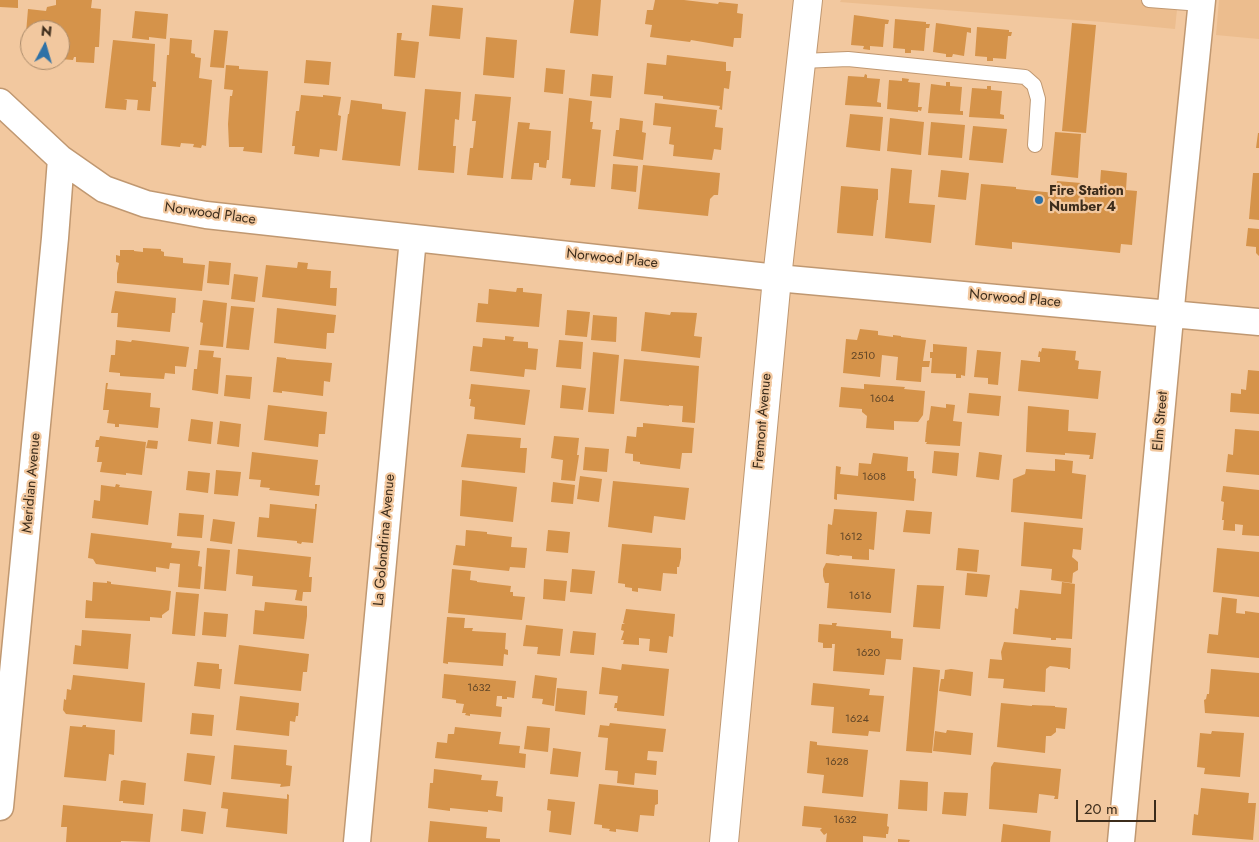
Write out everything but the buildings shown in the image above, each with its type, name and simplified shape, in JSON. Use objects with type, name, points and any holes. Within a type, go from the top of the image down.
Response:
[{"type":"main road","name":"Fremont Avenue","points":[[724,842],[777,278],[808,0]]},
{"type":"street","name":"Elm Street","points":[[1121,842],[1201,2]]},
{"type":"street","name":"Norwood Place","points":[[0,102],[61,159],[104,189],[146,204],[206,215],[777,278],[1259,322]]},
{"type":"street","name":"Meridian Avenue","points":[[0,807],[61,159]]},
{"type":"street","name":"La Golondrina Avenue","points":[[357,842],[413,238]]},
{"type":"lane","points":[[1150,0],[1201,2]]},
{"type":"lane","points":[[802,61],[848,59],[1024,77],[1034,85],[1038,99],[1035,145]]},
{"type":"shaded area","points":[[841,0],[1178,0],[1175,29],[840,2]]},
{"type":"shaded area","points":[[1219,0],[1259,0],[1259,39],[1216,35]]},
{"type":"place","name":"Fire Station Number 4","points":[[1039,200]]}]
